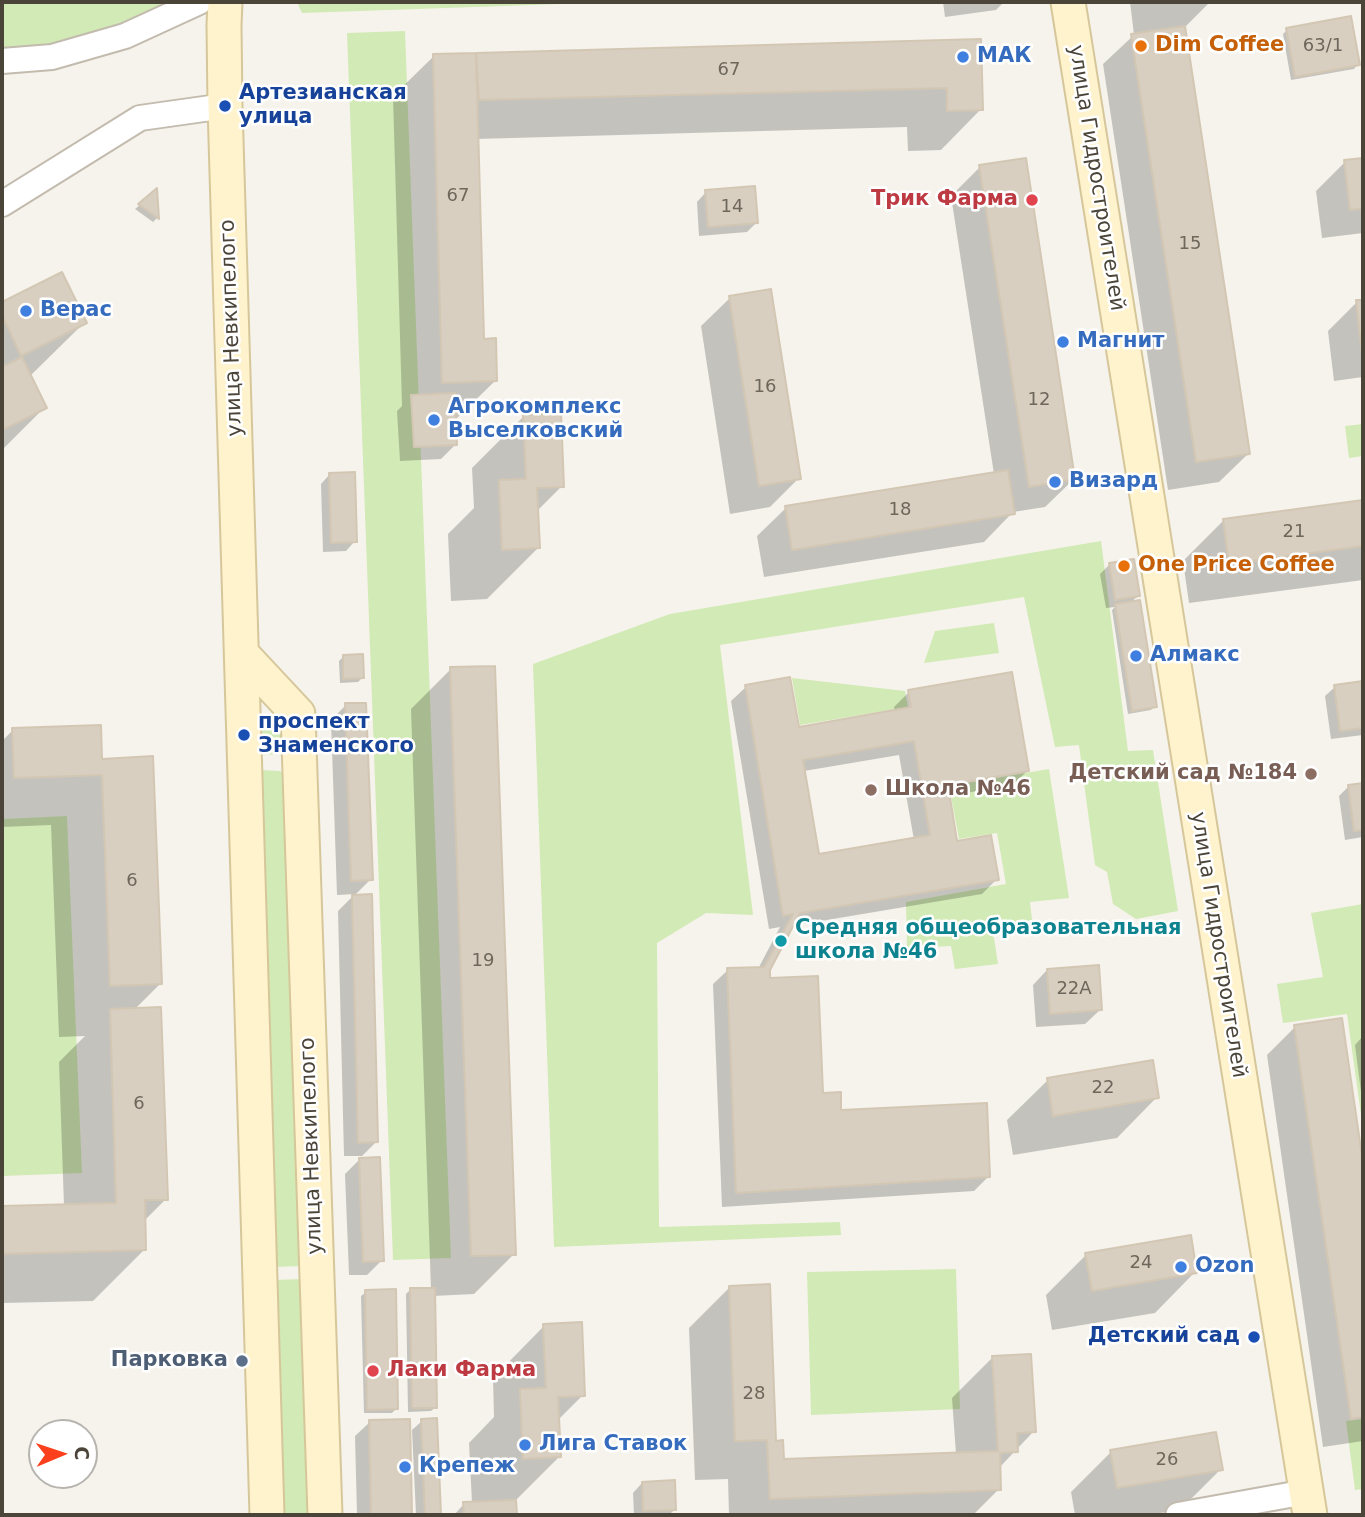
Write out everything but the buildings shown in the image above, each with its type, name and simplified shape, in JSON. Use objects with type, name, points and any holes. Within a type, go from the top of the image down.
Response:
[{"type":"street","points":[[2,61],[52,57],[125,36],[199,2]]},
{"type":"street","name":"улица Невкипелого","points":[[225,2],[225,106],[267,1515]]},
{"type":"street","name":"улица Гидростроителей","points":[[1068,2],[1308,1504]]},
{"type":"street","points":[[2,204],[140,118],[225,106]]},
{"type":"street","name":"улица Невкипелого","points":[[242,654],[298,714],[325,1515]]},
{"type":"street","points":[[245,779],[260,763],[280,762],[300,778]]},
{"type":"street","points":[[1178,1515],[1308,1504]]},
{"type":"green space","points":[[2,2],[170,2],[125,36],[2,61]]},
{"type":"green space","points":[[297,2],[619,2],[302,13]]},
{"type":"green space","points":[[405,31],[451,1258],[393,1260],[347,33]]},
{"type":"green space","points":[[1363,424],[1363,456],[1349,458],[1345,426]]},
{"type":"green space","points":[[1101,541],[1128,751],[1153,750],[1178,911],[1136,919],[1113,904],[1107,872],[1095,865],[1079,745],[1055,747],[1024,597],[720,645],[753,915],[706,913],[657,943],[659,1227],[840,1222],[841,1235],[554,1247],[533,664],[670,614]]},
{"type":"green space","points":[[994,623],[999,653],[924,663],[935,631]]},
{"type":"green space","points":[[792,678],[905,691],[908,707],[800,725]]},
{"type":"green space","points":[[284,718],[285,758],[280,754],[260,755],[252,719]]},
{"type":"green space","points":[[1049,769],[1069,898],[1030,902],[1032,920],[992,925],[998,964],[955,969],[951,946],[907,948],[906,902],[1006,884],[997,833],[959,839],[949,786]]},
{"type":"green space","points":[[260,770],[280,771],[286,776],[303,1266],[273,1267]]},
{"type":"green space","points":[[67,816],[82,1173],[2,1176],[2,819]]},
{"type":"green space","points":[[1363,904],[1363,1129],[1347,1014],[1283,1023],[1277,984],[1323,977],[1311,913]]},
{"type":"green space","points":[[956,1269],[960,1409],[811,1415],[807,1272]]},
{"type":"green space","points":[[303,1279],[312,1515],[282,1515],[274,1280]]},
{"type":"green space","points":[[1363,1419],[1363,1489],[1355,1490],[1346,1421]]},
{"type":"place","name":"Dim Coffee","points":[[1141,46]]},
{"type":"place","name":"МАК","points":[[963,57]]},
{"type":"place","name":"Артезианская улица","points":[[225,106]]},
{"type":"place","name":"Трик Фарма","points":[[1032,200]]},
{"type":"place","name":"Верас","points":[[26,311]]},
{"type":"place","name":"Магнит","points":[[1063,342]]},
{"type":"place","name":"Агрокомплекс Выселковский","points":[[434,420]]},
{"type":"place","name":"Визард","points":[[1055,482]]},
{"type":"place","name":"One Price Coffee","points":[[1124,566]]},
{"type":"place","name":"Алмакс","points":[[1136,656]]},
{"type":"place","name":"проспект Знаменского","points":[[244,735]]},
{"type":"place","name":"Детский сад №184","points":[[1311,774]]},
{"type":"place","name":"Школа №46","points":[[871,790]]},
{"type":"place","name":"Средняя общеобразовательная школа №46","points":[[781,941]]},
{"type":"place","name":"Ozon","points":[[1181,1267]]},
{"type":"place","name":"Детский сад","points":[[1254,1337]]},
{"type":"place","name":"Парковка","points":[[242,1361]]},
{"type":"place","name":"Лаки Фарма","points":[[373,1371]]},
{"type":"place","name":"Лига Ставок","points":[[525,1445]]},
{"type":"place","name":"Крепеж","points":[[405,1467]]}]
